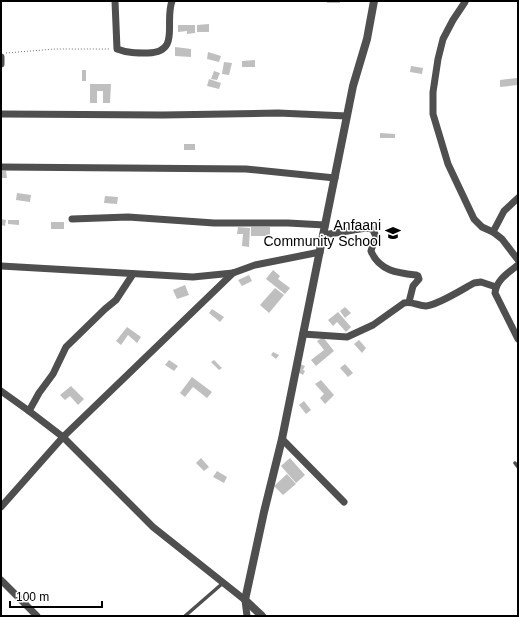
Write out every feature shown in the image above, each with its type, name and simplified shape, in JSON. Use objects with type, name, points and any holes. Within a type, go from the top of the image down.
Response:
[{"type":"street","points":[[115,1],[117,49],[129,53],[157,52],[163,50],[167,46],[169,39],[170,10],[172,1]]},
{"type":"street","points":[[247,616],[245,600],[282,439],[353,86],[367,39],[374,1]]},
{"type":"street","points":[[464,2],[442,39],[434,85],[433,114],[448,164],[474,219],[482,227],[493,232],[502,240],[518,260]]},
{"type":"street","points":[[1,57],[1,64]]},
{"type":"street","points":[[1,114],[163,115],[278,113],[347,116]]},
{"type":"street","points":[[1,167],[246,169],[335,178]]},
{"type":"street","points":[[493,232],[504,211],[518,198]]},
{"type":"street","points":[[72,219],[128,217],[214,223],[288,223],[325,225]]},
{"type":"street","points":[[323,235],[366,228],[372,229],[376,234],[376,239],[371,251],[382,266],[388,270],[418,276],[419,279],[412,289],[409,302]]},
{"type":"street","points":[[1,266],[192,277],[233,273],[255,265],[320,252]]},
{"type":"street","points":[[518,265],[504,276],[496,287],[495,292],[518,340]]},
{"type":"street","points":[[1,507],[63,437],[233,273]]},
{"type":"street","points":[[29,411],[39,393],[53,374],[66,347],[116,300],[133,274]]},
{"type":"street","points":[[303,334],[346,337],[373,325],[404,303],[409,302],[420,306],[430,305],[474,283],[481,282],[496,287]]},
{"type":"street","points":[[1,391],[63,437],[154,526],[245,600],[262,616]]},
{"type":"street","points":[[282,439],[344,502]]},
{"type":"street","points":[[1,580],[37,616]]},
{"type":"lane","points":[[514,463],[518,467]]},
{"type":"lane","points":[[185,616],[224,583]]},
{"type":"path","points":[[1,53],[56,49],[117,49]]},
{"type":"building","points":[[327,1],[340,1],[340,3],[327,3]]},
{"type":"building","points":[[209,24],[209,32],[197,32],[197,25]]},
{"type":"building","points":[[178,25],[195,25],[195,33],[187,34],[187,31],[178,32]]},
{"type":"building","points":[[175,47],[191,49],[191,57],[175,56]]},
{"type":"building","points":[[208,52],[221,56],[219,62],[207,59]]},
{"type":"building","points":[[255,60],[255,67],[242,67],[242,61]]},
{"type":"building","points":[[224,62],[232,63],[229,75],[222,74]]},
{"type":"building","points":[[411,66],[423,68],[422,74],[410,72]]},
{"type":"building","points":[[82,70],[86,70],[86,81],[82,81]]},
{"type":"building","points":[[214,71],[220,73],[217,80],[211,79]]},
{"type":"building","points":[[517,78],[518,85],[500,87],[500,80]]},
{"type":"building","points":[[209,79],[221,83],[219,89],[207,86]]},
{"type":"building","points":[[90,84],[111,84],[110,103],[103,103],[103,91],[97,91],[97,103],[90,103]]},
{"type":"building","points":[[380,133],[395,134],[395,138],[380,138]]},
{"type":"building","points":[[184,144],[195,144],[195,150],[184,150]]},
{"type":"building","points":[[1,171],[6,171],[7,178],[1,178]]},
{"type":"building","points":[[17,193],[31,195],[30,202],[16,200]]},
{"type":"building","points":[[105,196],[118,197],[117,204],[104,203]]},
{"type":"building","points":[[1,219],[6,220],[5,226],[1,225]]},
{"type":"building","points":[[8,220],[19,220],[19,225],[8,224]]},
{"type":"building","points":[[51,222],[64,222],[64,229],[51,229]]},
{"type":"building","points":[[238,227],[250,228],[249,247],[242,246],[243,234],[237,234]]},
{"type":"building","points":[[251,227],[270,227],[270,236],[251,236]]},
{"type":"building","points":[[273,270],[280,276],[278,279],[290,288],[285,294],[266,279]]},
{"type":"building","points":[[249,275],[252,281],[242,286],[238,280]]},
{"type":"building","points":[[185,285],[189,295],[177,299],[173,290]]},
{"type":"building","points":[[275,288],[284,295],[269,313],[260,305]]},
{"type":"building","points":[[345,307],[351,313],[345,318],[340,311]]},
{"type":"building","points":[[212,309],[224,317],[220,322],[209,313]]},
{"type":"building","points":[[338,312],[351,327],[346,332],[337,322],[333,326],[328,320]]},
{"type":"building","points":[[127,327],[141,337],[137,343],[128,335],[121,345],[116,341]]},
{"type":"building","points":[[323,337],[334,351],[316,366],[311,360],[324,350],[317,341]]},
{"type":"building","points":[[359,340],[366,348],[362,353],[354,344]]},
{"type":"building","points":[[273,352],[279,355],[276,359],[271,355]]},
{"type":"building","points":[[169,360],[178,366],[174,371],[165,365]]},
{"type":"building","points":[[214,360],[222,368],[219,370],[211,362]]},
{"type":"building","points":[[300,364],[305,366],[303,375],[296,371]]},
{"type":"building","points":[[345,364],[353,373],[348,377],[340,368]]},
{"type":"building","points":[[192,377],[212,392],[207,398],[193,387],[185,397],[180,393]]},
{"type":"building","points":[[321,380],[334,395],[325,404],[320,398],[324,394],[315,384]]},
{"type":"building","points":[[71,386],[84,399],[78,405],[70,396],[65,400],[60,395]]},
{"type":"building","points":[[304,401],[311,410],[306,414],[299,405]]},
{"type":"building","points":[[201,458],[209,467],[204,471],[196,463]]},
{"type":"building","points":[[290,458],[305,475],[296,483],[281,466]]},
{"type":"building","points":[[217,471],[227,477],[224,483],[213,477]]},
{"type":"building","points":[[287,474],[296,484],[283,495],[274,486]]},
{"type":"place","name":"Anfaani Community School","points":[[393,233]]}]
